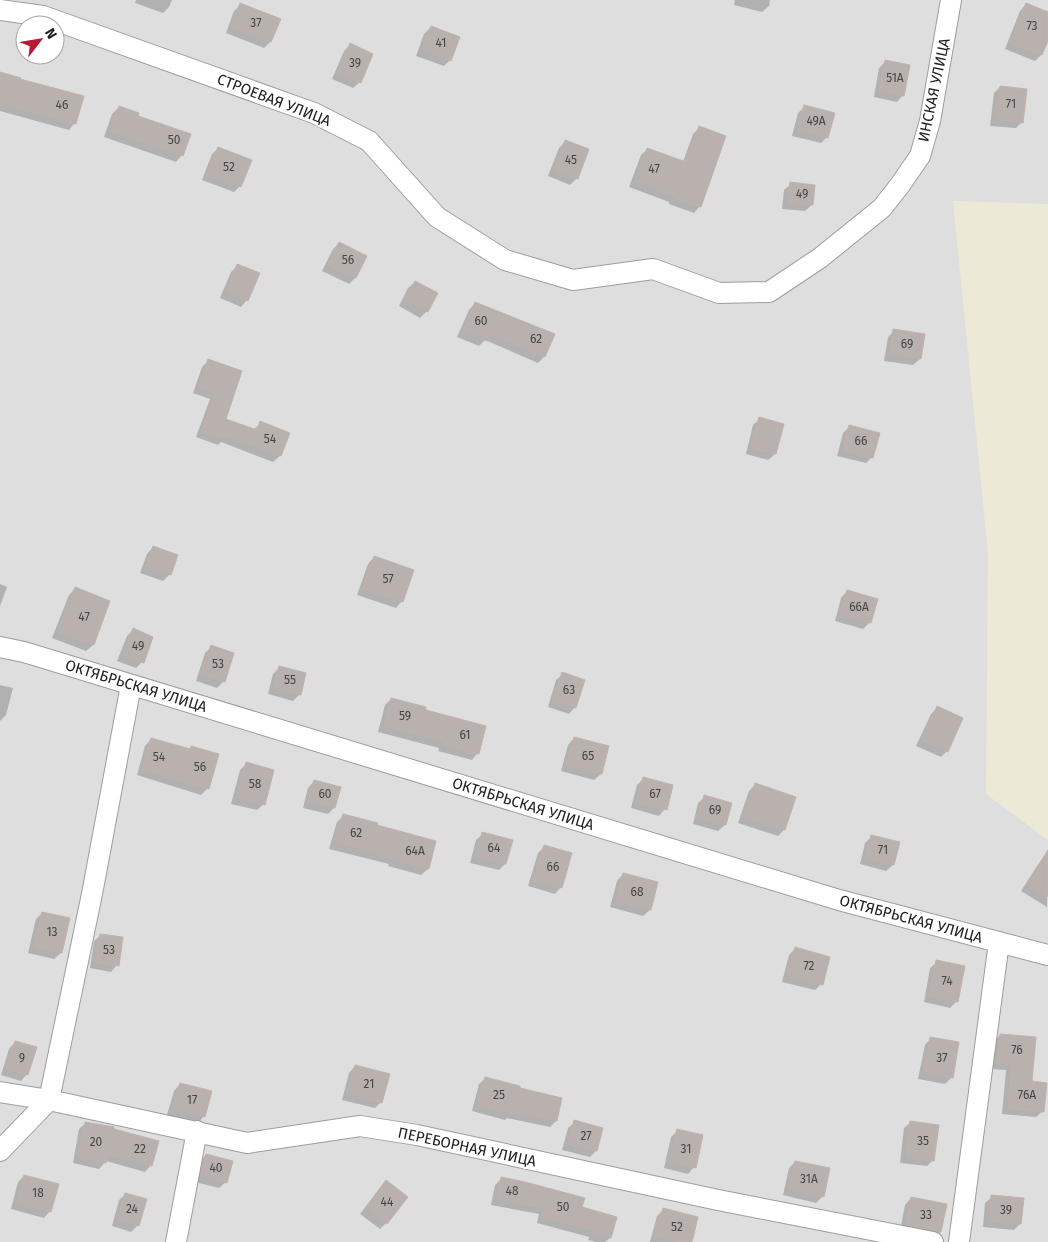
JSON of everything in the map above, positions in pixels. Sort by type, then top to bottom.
[{"type":"street","name":"ИНСКАЯ УЛИЦА","points":[[820,258],[882,208],[920,156],[930,121],[951,0]]},
{"type":"street","name":"СТРОЕВАЯ УЛИЦА","points":[[0,10],[43,16],[314,113],[369,141],[437,217],[505,260],[573,280],[653,269],[718,293],[769,292],[820,258]]},
{"type":"street","name":"ОКТЯБРЬСКАЯ УЛИЦА","points":[[0,647],[24,652],[839,900],[1048,955]]},
{"type":"street","points":[[0,1150],[49,1100],[92,894],[130,685]]},
{"type":"street","points":[[959,1242],[999,942]]},
{"type":"street","name":"ПЕРЕБОРНАЯ УЛИЦА","points":[[0,1092],[49,1100],[247,1143],[360,1126],[417,1135],[718,1200],[933,1242]]},
{"type":"street","points":[[176,1242],[197,1132]]},
{"type":"shaded area","points":[[0,0],[1048,0],[1048,1242],[0,1242]]},
{"type":"shaded area","points":[[953,201],[1048,204],[1048,840],[986,794],[988,553]]},
{"type":"building","points":[[240,3],[281,19],[271,42],[231,27]]},
{"type":"building","points":[[1026,3],[1048,12],[1048,41],[1042,55],[1010,43]]},
{"type":"building","points":[[431,26],[460,37],[451,61],[422,49]]},
{"type":"building","points":[[350,43],[373,54],[361,83],[337,73]]},
{"type":"building","points":[[885,60],[910,65],[904,96],[879,91]]},
{"type":"building","points":[[0,72],[84,96],[76,124],[0,103]]},
{"type":"building","points":[[1000,86],[1027,89],[1023,123],[996,119]]},
{"type":"building","points":[[804,105],[835,113],[828,138],[798,130]]},
{"type":"building","points":[[119,106],[139,113],[138,116],[191,134],[183,156],[110,131]]},
{"type":"building","points":[[699,126],[726,136],[701,207],[674,198],[675,196],[635,181],[647,148],[686,162]]},
{"type":"building","points":[[565,140],[589,149],[578,179],[554,170]]},
{"type":"building","points":[[218,147],[252,160],[241,187],[207,174]]},
{"type":"building","points":[[790,182],[815,185],[813,205],[788,203]]},
{"type":"building","points":[[339,242],[367,256],[356,278],[328,265]]},
{"type":"building","points":[[237,264],[260,273],[248,301],[226,292]]},
{"type":"building","points":[[415,281],[438,293],[428,312],[404,299]]},
{"type":"building","points":[[475,302],[555,334],[545,357],[489,333],[487,341],[463,331]]},
{"type":"building","points":[[893,329],[925,334],[921,359],[890,354]]},
{"type":"building","points":[[208,359],[242,371],[226,419],[257,430],[260,421],[290,433],[281,456],[227,436],[225,439],[202,431],[216,393],[198,387]]},
{"type":"building","points":[[759,417],[784,424],[776,454],[751,448]]},
{"type":"building","points":[[849,425],[880,433],[873,458],[843,450]]},
{"type":"building","points":[[153,546],[178,555],[171,575],[146,566]]},
{"type":"building","points":[[374,556],[414,570],[403,602],[363,588]]},
{"type":"building","points":[[75,587],[110,601],[94,645],[58,632]]},
{"type":"building","points":[[847,590],[878,599],[871,623],[840,614]]},
{"type":"building","points":[[133,628],[153,637],[144,663],[123,655]]},
{"type":"building","points":[[211,645],[234,653],[225,682],[201,674]]},
{"type":"building","points":[[279,666],[306,673],[301,695],[274,688]]},
{"type":"building","points":[[562,672],[585,680],[576,708],[553,701]]},
{"type":"building","points":[[391,698],[426,707],[426,710],[486,726],[479,754],[444,745],[445,741],[384,726]]},
{"type":"building","points":[[937,706],[963,718],[948,752],[922,740]]},
{"type":"building","points":[[574,737],[609,746],[602,774],[567,765]]},
{"type":"building","points":[[151,738],[190,749],[191,746],[219,754],[209,789],[142,769]]},
{"type":"building","points":[[246,762],[274,770],[265,805],[237,797]]},
{"type":"building","points":[[643,777],[673,785],[667,810],[636,802]]},
{"type":"building","points":[[314,780],[341,787],[335,808],[308,801]]},
{"type":"building","points":[[755,783],[796,797],[785,830],[744,817]]},
{"type":"building","points":[[704,795],[732,803],[726,825],[698,818]]},
{"type":"building","points":[[343,814],[436,841],[429,869],[335,842]]},
{"type":"building","points":[[482,832],[513,840],[506,864],[476,856]]},
{"type":"building","points":[[871,835],[900,842],[894,865],[866,858]]},
{"type":"building","points":[[544,845],[572,853],[562,888],[534,880]]},
{"type":"building","points":[[1048,850],[1048,897],[1027,884]]},
{"type":"building","points":[[623,873],[658,882],[651,910],[616,901]]},
{"type":"building","points":[[42,912],[70,918],[62,953],[34,947]]},
{"type":"building","points":[[100,934],[123,937],[119,966],[95,962]]},
{"type":"building","points":[[795,947],[830,957],[823,985],[787,976]]},
{"type":"building","points":[[936,960],[965,966],[958,1002],[929,996]]},
{"type":"building","points":[[1000,1034],[1036,1037],[1032,1081],[1047,1083],[1044,1112],[1008,1108],[1012,1064],[997,1063]]},
{"type":"building","points":[[930,1037],[959,1042],[953,1078],[924,1073]]},
{"type":"building","points":[[15,1041],[37,1047],[28,1075],[6,1068]]},
{"type":"building","points":[[355,1065],[390,1074],[382,1103],[347,1093]]},
{"type":"building","points":[[485,1077],[562,1098],[557,1121],[514,1112],[513,1114],[478,1105]]},
{"type":"building","points":[[180,1083],[212,1091],[205,1117],[173,1108]]},
{"type":"building","points":[[574,1120],[603,1128],[597,1151],[568,1144]]},
{"type":"building","points":[[910,1121],[939,1125],[934,1161],[906,1157]]},
{"type":"building","points":[[85,1122],[114,1127],[114,1129],[159,1141],[152,1166],[108,1154],[106,1163],[78,1157]]},
{"type":"building","points":[[677,1129],[703,1135],[696,1168],[669,1162]]},
{"type":"building","points":[[206,1154],[233,1161],[227,1183],[201,1176]]},
{"type":"building","points":[[795,1161],[830,1168],[824,1197],[789,1189]]},
{"type":"building","points":[[24,1175],[59,1184],[51,1212],[17,1203]]},
{"type":"building","points":[[501,1177],[585,1198],[582,1207],[617,1217],[611,1238],[593,1233],[594,1230],[542,1217],[545,1208],[497,1199]]},
{"type":"building","points":[[386,1180],[408,1197],[387,1224],[366,1207]]},
{"type":"building","points":[[125,1193],[147,1199],[139,1226],[118,1219]]},
{"type":"building","points":[[991,1195],[1024,1198],[1021,1224],[989,1221]]},
{"type":"building","points":[[911,1197],[947,1204],[941,1232],[906,1225]]},
{"type":"building","points":[[663,1208],[698,1217],[692,1242],[677,1242],[655,1236]]}]
